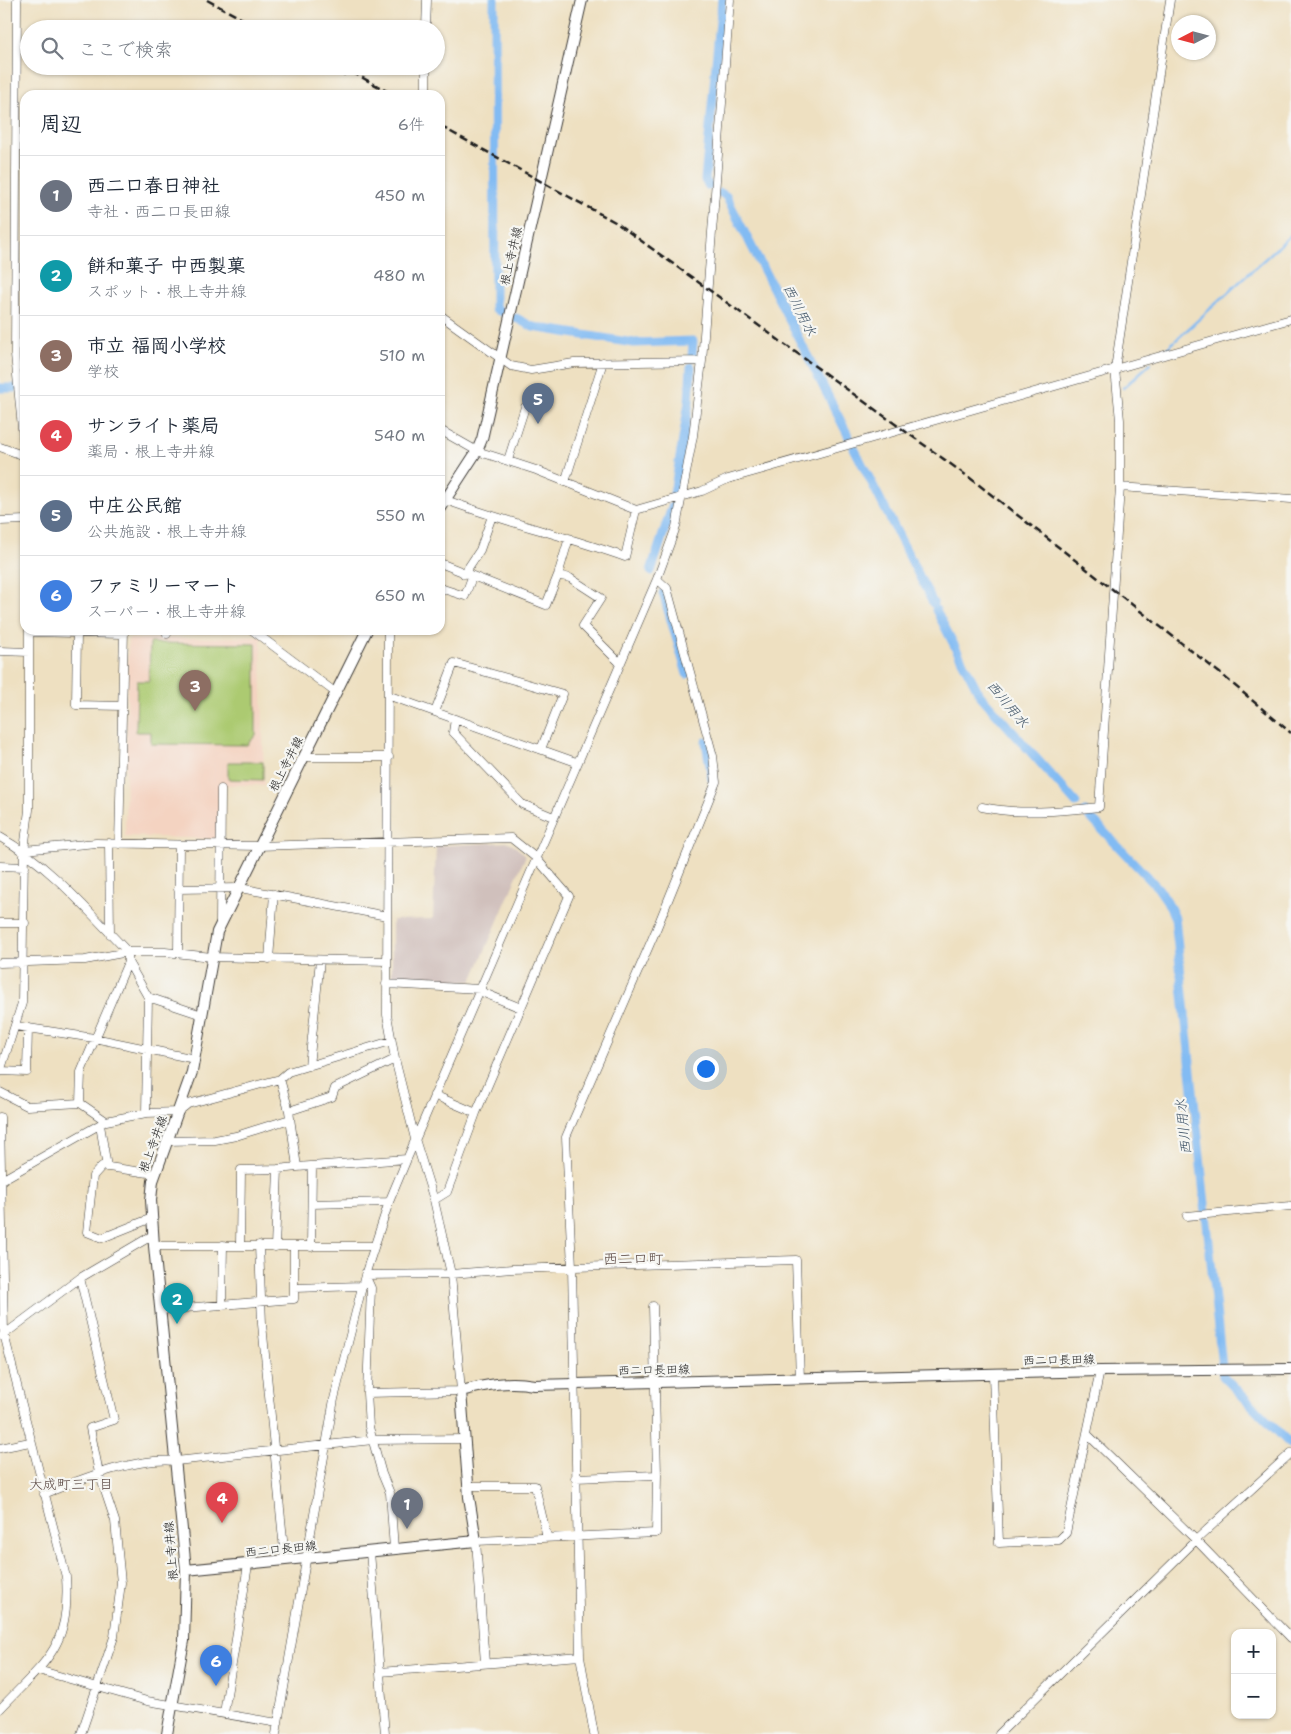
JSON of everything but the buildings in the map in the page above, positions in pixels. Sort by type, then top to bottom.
[{"type":"main road","name":"根上寺井線","points":[[445,501],[477,450],[500,361],[582,0]]},
{"type":"main road","name":"根上寺井線","points":[[167,1734],[184,1641],[186,1570],[154,1246],[151,1190],[194,1059],[212,957],[220,927],[240,888],[258,846],[365,635]]},
{"type":"main road","name":"西二口長田線","points":[[461,1391],[515,1381],[534,1385],[1100,1371],[1291,1369]]},
{"type":"main road","points":[[461,1391],[468,1486],[476,1541]]},
{"type":"main road","name":"西二口長田線","points":[[186,1570],[476,1541]]},
{"type":"street","points":[[17,0],[15,354],[20,406]]},
{"type":"street","points":[[426,20],[427,0]]},
{"type":"street","points":[[276,1734],[334,1399],[374,1246],[389,1202],[415,1139],[619,662],[657,578],[676,527],[693,436],[702,361],[730,0]]},
{"type":"street","points":[[982,807],[996,811],[1099,808],[1120,487],[1120,420],[1115,369],[1170,0]]},
{"type":"street","points":[[426,75],[426,90]]},
{"type":"street","points":[[445,319],[500,361],[510,366],[531,370],[574,363],[702,361]]},
{"type":"street","points":[[445,433],[477,450],[508,460],[636,510],[683,497],[728,479],[1291,319]]},
{"type":"street","points":[[565,482],[603,362]]},
{"type":"street","points":[[508,460],[525,407]]},
{"type":"street","points":[[0,447],[20,456]]},
{"type":"street","points":[[1120,487],[1291,498]]},
{"type":"street","points":[[445,504],[569,538],[625,557],[636,510]]},
{"type":"street","points":[[445,590],[465,596],[468,576],[492,516]]},
{"type":"street","points":[[0,521],[20,520]]},
{"type":"street","points":[[445,565],[468,576],[546,605],[558,575],[569,538]]},
{"type":"street","points":[[558,575],[570,578],[601,598],[583,626],[619,662]]},
{"type":"street","points":[[594,1734],[580,1656],[572,1267],[566,1137],[656,930],[716,782],[713,756],[667,588],[657,578]]},
{"type":"street","points":[[28,1028],[27,1072],[0,1072],[22,1003],[25,923],[24,850],[28,810],[29,635]]},
{"type":"street","points":[[77,635],[76,705],[122,706]]},
{"type":"street","points":[[120,844],[124,635]]},
{"type":"street","points":[[260,635],[336,693]]},
{"type":"street","points":[[368,1393],[461,1391],[451,1274],[434,1200],[415,1139],[395,1059],[387,1015],[386,961],[390,696],[388,635]]},
{"type":"street","points":[[0,651],[29,652]]},
{"type":"street","points":[[435,712],[454,663],[564,694],[541,749]]},
{"type":"street","points":[[390,696],[576,762]]},
{"type":"street","points":[[455,719],[453,732],[522,804],[553,817]]},
{"type":"street","points":[[304,757],[389,757]]},
{"type":"street","points":[[220,927],[219,846],[221,789]]},
{"type":"street","points":[[0,837],[24,850],[69,890],[128,952],[128,962],[81,1072],[80,1103]]},
{"type":"street","points":[[24,850],[109,843],[258,846],[511,838],[536,858],[569,896],[476,1113],[446,1192],[434,1200]]},
{"type":"street","points":[[109,843],[110,934]]},
{"type":"street","points":[[178,953],[179,845]]},
{"type":"street","points":[[0,866],[25,867]]},
{"type":"street","points":[[178,889],[240,888],[388,916]]},
{"type":"street","points":[[269,958],[274,894]]},
{"type":"street","points":[[0,923],[25,923]]},
{"type":"street","points":[[0,963],[85,960],[128,952],[178,953],[212,957],[386,961]]},
{"type":"street","points":[[309,1066],[320,960]]},
{"type":"street","points":[[128,962],[148,997],[146,1114]]},
{"type":"street","points":[[386,984],[480,989],[484,993],[520,1008]]},
{"type":"street","points":[[148,997],[202,1015]]},
{"type":"street","points":[[15,1026],[94,1038],[194,1059]]},
{"type":"street","points":[[1,1181],[103,1123],[146,1114],[178,1112],[188,1104],[280,1079],[288,1072],[391,1041]]},
{"type":"street","points":[[167,1142],[214,1140],[236,1136],[332,1097],[335,1088],[395,1059]]},
{"type":"street","points":[[280,1079],[289,1115],[297,1167]]},
{"type":"street","points":[[0,1092],[27,1106],[80,1103],[103,1123],[107,1167]]},
{"type":"street","points":[[434,1095],[476,1113]]},
{"type":"street","points":[[0,1118],[2,1335],[66,1577],[68,1603],[64,1630],[50,1657],[0,1709]]},
{"type":"street","points":[[240,1245],[241,1170],[278,1170],[407,1159]]},
{"type":"street","points":[[152,1218],[102,1238],[87,1232],[93,1176],[102,1166],[155,1174]]},
{"type":"street","points":[[311,1247],[312,1167]]},
{"type":"street","points":[[275,1247],[278,1170]]},
{"type":"street","points":[[312,1204],[389,1202]]},
{"type":"street","points":[[1187,1216],[1291,1206]]},
{"type":"street","points":[[2,1335],[80,1278],[153,1235]]},
{"type":"street","points":[[222,1305],[223,1245]]},
{"type":"street","points":[[259,1245],[260,1302],[285,1560]]},
{"type":"street","points":[[154,1246],[374,1246]]},
{"type":"street","points":[[160,1310],[294,1299],[294,1246]]},
{"type":"street","points":[[365,1275],[451,1274],[512,1269],[796,1260],[800,1379]]},
{"type":"street","points":[[365,1275],[371,1288],[369,1427],[382,1474],[390,1493],[394,1549]]},
{"type":"street","points":[[80,1278],[114,1420],[90,1428],[99,1473],[115,1521],[121,1583],[114,1637],[81,1734]]},
{"type":"street","points":[[294,1288],[362,1286]]},
{"type":"street","points":[[484,1663],[476,1541],[656,1533],[657,1475],[654,1306]]},
{"type":"street","points":[[993,1374],[999,1543],[1059,1540],[1066,1533],[1100,1371]]},
{"type":"street","points":[[1087,1434],[1196,1540],[1291,1638]]},
{"type":"street","points":[[44,1494],[99,1473],[164,1460],[176,1461],[373,1440],[465,1439]]},
{"type":"street","points":[[0,1448],[30,1442]]},
{"type":"street","points":[[999,1734],[1196,1540],[1291,1453]]},
{"type":"street","points":[[575,1478],[657,1475]]},
{"type":"street","points":[[468,1486],[535,1486],[547,1538]]},
{"type":"street","points":[[370,1552],[385,1734]]},
{"type":"street","points":[[224,1713],[248,1565]]},
{"type":"street","points":[[380,1672],[580,1656]]},
{"type":"street","points":[[38,1670],[96,1688],[148,1701],[278,1723]]},
{"type":"shaded area","points":[[261,637],[264,785],[219,785],[217,839],[125,836],[128,639]]},
{"type":"shaded area","points":[[509,842],[526,855],[472,981],[392,981],[392,920],[433,919],[436,846]]},
{"type":"green space","points":[[150,643],[256,644],[256,735],[247,745],[151,744],[151,732],[136,732],[137,681],[149,681]]},
{"type":"green space","points":[[228,762],[263,762],[263,780],[228,779]]},
{"type":"waterway","points":[[494,0],[495,309],[502,312]]},
{"type":"waterway","name":"西川用水","points":[[709,186],[705,180],[722,0]]},
{"type":"waterway","name":"西川用水","points":[[721,193],[726,196],[852,443]]},
{"type":"waterway","points":[[1163,352],[1291,235]]},
{"type":"waterway","points":[[516,318],[533,327],[634,343],[693,341],[692,357]]},
{"type":"waterway","points":[[1123,388],[1151,363]]},
{"type":"waterway","points":[[674,494],[689,402],[691,367]]},
{"type":"waterway","points":[[0,388],[14,388]]},
{"type":"waterway","name":"西川用水","points":[[854,448],[933,603]]},
{"type":"waterway","points":[[651,571],[672,507]]},
{"type":"waterway","points":[[663,593],[687,674]]},
{"type":"waterway","name":"西川用水","points":[[936,610],[980,695],[1076,803]]},
{"type":"waterway","points":[[706,742],[712,779]]},
{"type":"waterway","name":"西川用水","points":[[1085,812],[1158,888],[1175,918],[1223,1376],[1291,1445]]},
{"type":"railway","points":[[207,0],[244,20]]},
{"type":"railway","points":[[357,75],[385,90]]},
{"type":"railway","points":[[445,129],[615,222],[970,478],[1221,674],[1291,733]]},
{"type":"place","name":"中庄公民館","points":[[538,424]]},
{"type":"place","name":"市立 福岡小学校","points":[[195,711]]},
{"type":"place","name":"餅和菓子 中西製菓","points":[[177,1324]]},
{"type":"place","name":"サンライト薬局","points":[[222,1523]]},
{"type":"place","name":"西二口春日神社","points":[[407,1529]]},
{"type":"place","name":"ファミリーマート","points":[[216,1686]]},
{"type":"district","name":"西二口町","points":[[633,1259]]},
{"type":"district","name":"大成町三丁目","points":[[71,1484]]}]
